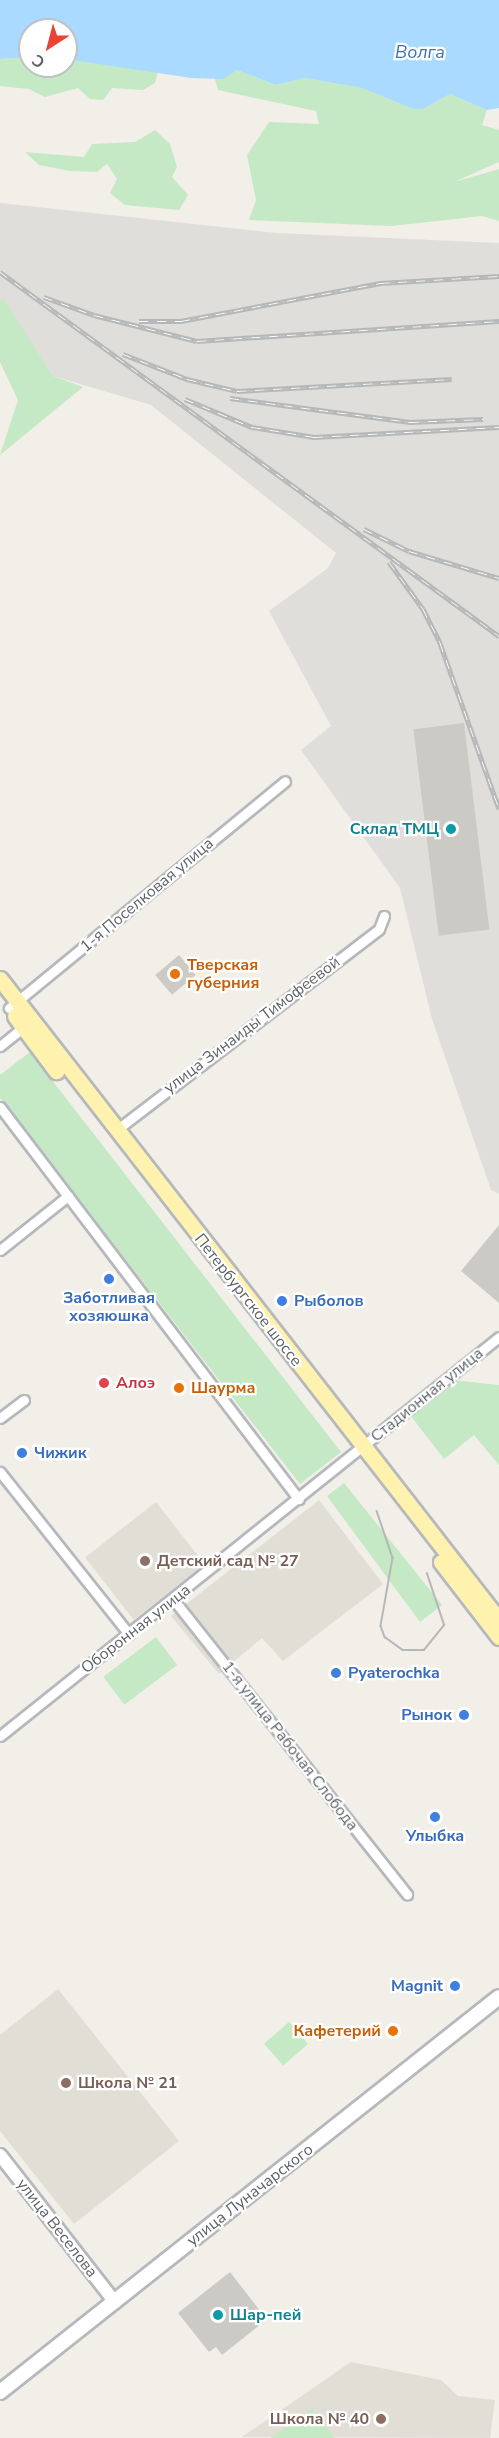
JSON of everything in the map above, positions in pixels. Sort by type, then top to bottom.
[{"type":"main road","name":"Петербургское шоссе","points":[[0,979],[9,1002],[430,1541],[499,1637]]},
{"type":"main road","name":"Петербургское шоссе","points":[[430,1541],[499,1620]]},
{"type":"main road","name":"улица Луначарского","points":[[0,2392],[498,1998]]},
{"type":"street","name":"1-я Поселковая улица","points":[[9,1002],[285,781]]},
{"type":"street","name":"улица Зинаиды Тимофеевой","points":[[111,1134],[379,928],[384,916]]},
{"type":"street","points":[[0,1046],[28,1024]]},
{"type":"street","points":[[0,1107],[299,1499]]},
{"type":"street","points":[[0,1250],[68,1196]]},
{"type":"street","name":"Стадионная улица","points":[[360,1451],[499,1337]]},
{"type":"street","points":[[0,1418],[24,1400]]},
{"type":"street","name":"Оборонная улица","points":[[0,1736],[360,1451]]},
{"type":"street","points":[[0,1472],[129,1634]]},
{"type":"street","name":"1-я улица Рабочая Слобода","points":[[173,1599],[407,1894]]},
{"type":"street","name":"улица Веселова","points":[[0,2155],[115,2302]]},
{"type":"shaded area","points":[[0,203],[276,233],[499,243],[499,1194],[491,1190],[432,1019],[400,888],[301,750],[331,726],[269,611],[328,568],[336,553],[151,405],[53,376],[4,300],[0,301]]},
{"type":"shaded area","points":[[319,1500],[383,1584],[283,1661],[262,1638],[219,1674],[171,1616]]},
{"type":"shaded area","name":"Детский сад № 27","points":[[156,1502],[205,1564],[134,1620],[85,1557]]},
{"type":"shaded area","name":"Школа № 21","points":[[58,1989],[179,2141],[74,2224],[0,2131],[0,2035]]},
{"type":"shaded area","name":"Школа № 40","points":[[351,2362],[441,2380],[458,2396],[495,2400],[490,2438],[242,2437]]},
{"type":"green space","points":[[18,58],[18,78],[78,78],[78,61],[158,71],[155,83],[143,90],[112,88],[103,100],[90,99],[78,88],[45,97],[29,89],[0,86],[0,59]]},
{"type":"green space","points":[[237,70],[276,85],[305,78],[362,88],[413,109],[423,109],[450,94],[487,110],[482,125],[499,130],[499,162],[454,182],[499,169],[499,221],[482,216],[392,226],[249,220],[256,200],[247,155],[269,122],[319,124],[316,111],[218,90],[215,79]]},
{"type":"green space","points":[[155,130],[170,144],[177,167],[172,177],[188,195],[179,210],[125,205],[110,193],[117,179],[107,164],[97,172],[70,171],[39,165],[25,152],[84,157],[92,144],[135,142]]},
{"type":"green space","points":[[4,299],[53,376],[83,387],[0,455],[18,400],[0,362],[0,301]]},
{"type":"green space","points":[[30,1052],[341,1452],[300,1484],[0,1098],[0,1075]]},
{"type":"green space","points":[[451,1380],[499,1385],[499,1465],[474,1435],[444,1459],[410,1415]]},
{"type":"green space","points":[[344,1483],[442,1605],[420,1622],[327,1496]]},
{"type":"green space","points":[[156,1637],[177,1665],[124,1705],[103,1677]]},
{"type":"green space","points":[[289,2022],[308,2044],[283,2066],[264,2044]]},
{"type":"green space","points":[[312,2408],[334,2438],[271,2438]]},
{"type":"water","name":"Волга","points":[[0,0],[499,0],[499,108],[487,110],[450,94],[423,109],[413,109],[362,88],[305,78],[276,85],[237,70],[223,79],[191,78],[78,61],[78,18],[18,18],[18,58],[0,59]]},
{"type":"building","name":"Склад ТМЦ","points":[[464,723],[489,929],[439,936],[413,729]]},
{"type":"building","name":"Тверская губерния","points":[[179,955],[196,975],[172,995],[155,975]]},
{"type":"building","points":[[499,1225],[499,1303],[461,1271]]},
{"type":"building","name":"Шар-пей","points":[[230,2272],[261,2312],[255,2316],[261,2324],[222,2355],[216,2347],[209,2352],[178,2313]]},
{"type":"tram line","points":[[377,1511],[393,1558],[381,1626],[385,1637],[403,1650],[424,1650],[444,1625],[427,1574]]},
{"type":"railway","points":[[0,272],[499,636]]},
{"type":"railway","points":[[139,321],[181,321],[380,283],[499,276]]},
{"type":"railway","points":[[44,297],[94,315],[197,341],[499,321]]},
{"type":"railway","points":[[123,354],[187,379],[237,391],[452,379]]},
{"type":"railway","points":[[230,398],[410,422],[483,419]]},
{"type":"railway","points":[[185,399],[252,427],[314,437],[499,427]]},
{"type":"railway","points":[[364,529],[409,551],[499,578]]},
{"type":"railway","points":[[389,562],[423,609],[440,643],[499,809]]},
{"type":"place","name":"Склад ТМЦ","points":[[451,829]]},
{"type":"place","name":"Тверская губерния","points":[[175,974]]},
{"type":"place","name":"Заботливая хозяюшка","points":[[109,1279]]},
{"type":"place","name":"Рыболов","points":[[282,1301]]},
{"type":"place","name":"Алоэ","points":[[104,1383]]},
{"type":"place","name":"Шаурма","points":[[179,1388]]},
{"type":"place","name":"Чижик","points":[[22,1453]]},
{"type":"place","name":"Детский сад № 27","points":[[145,1561]]},
{"type":"place","name":"Pyaterochka","points":[[336,1673]]},
{"type":"place","name":"Рынок","points":[[464,1715]]},
{"type":"place","name":"Улыбка","points":[[435,1817]]},
{"type":"place","name":"Magnit","points":[[455,1986]]},
{"type":"place","name":"Кафетерий","points":[[393,2031]]},
{"type":"place","name":"Школа № 21","points":[[66,2083]]},
{"type":"place","name":"Шар-пей","points":[[218,2315]]},
{"type":"place","name":"Школа № 40","points":[[381,2419]]}]
